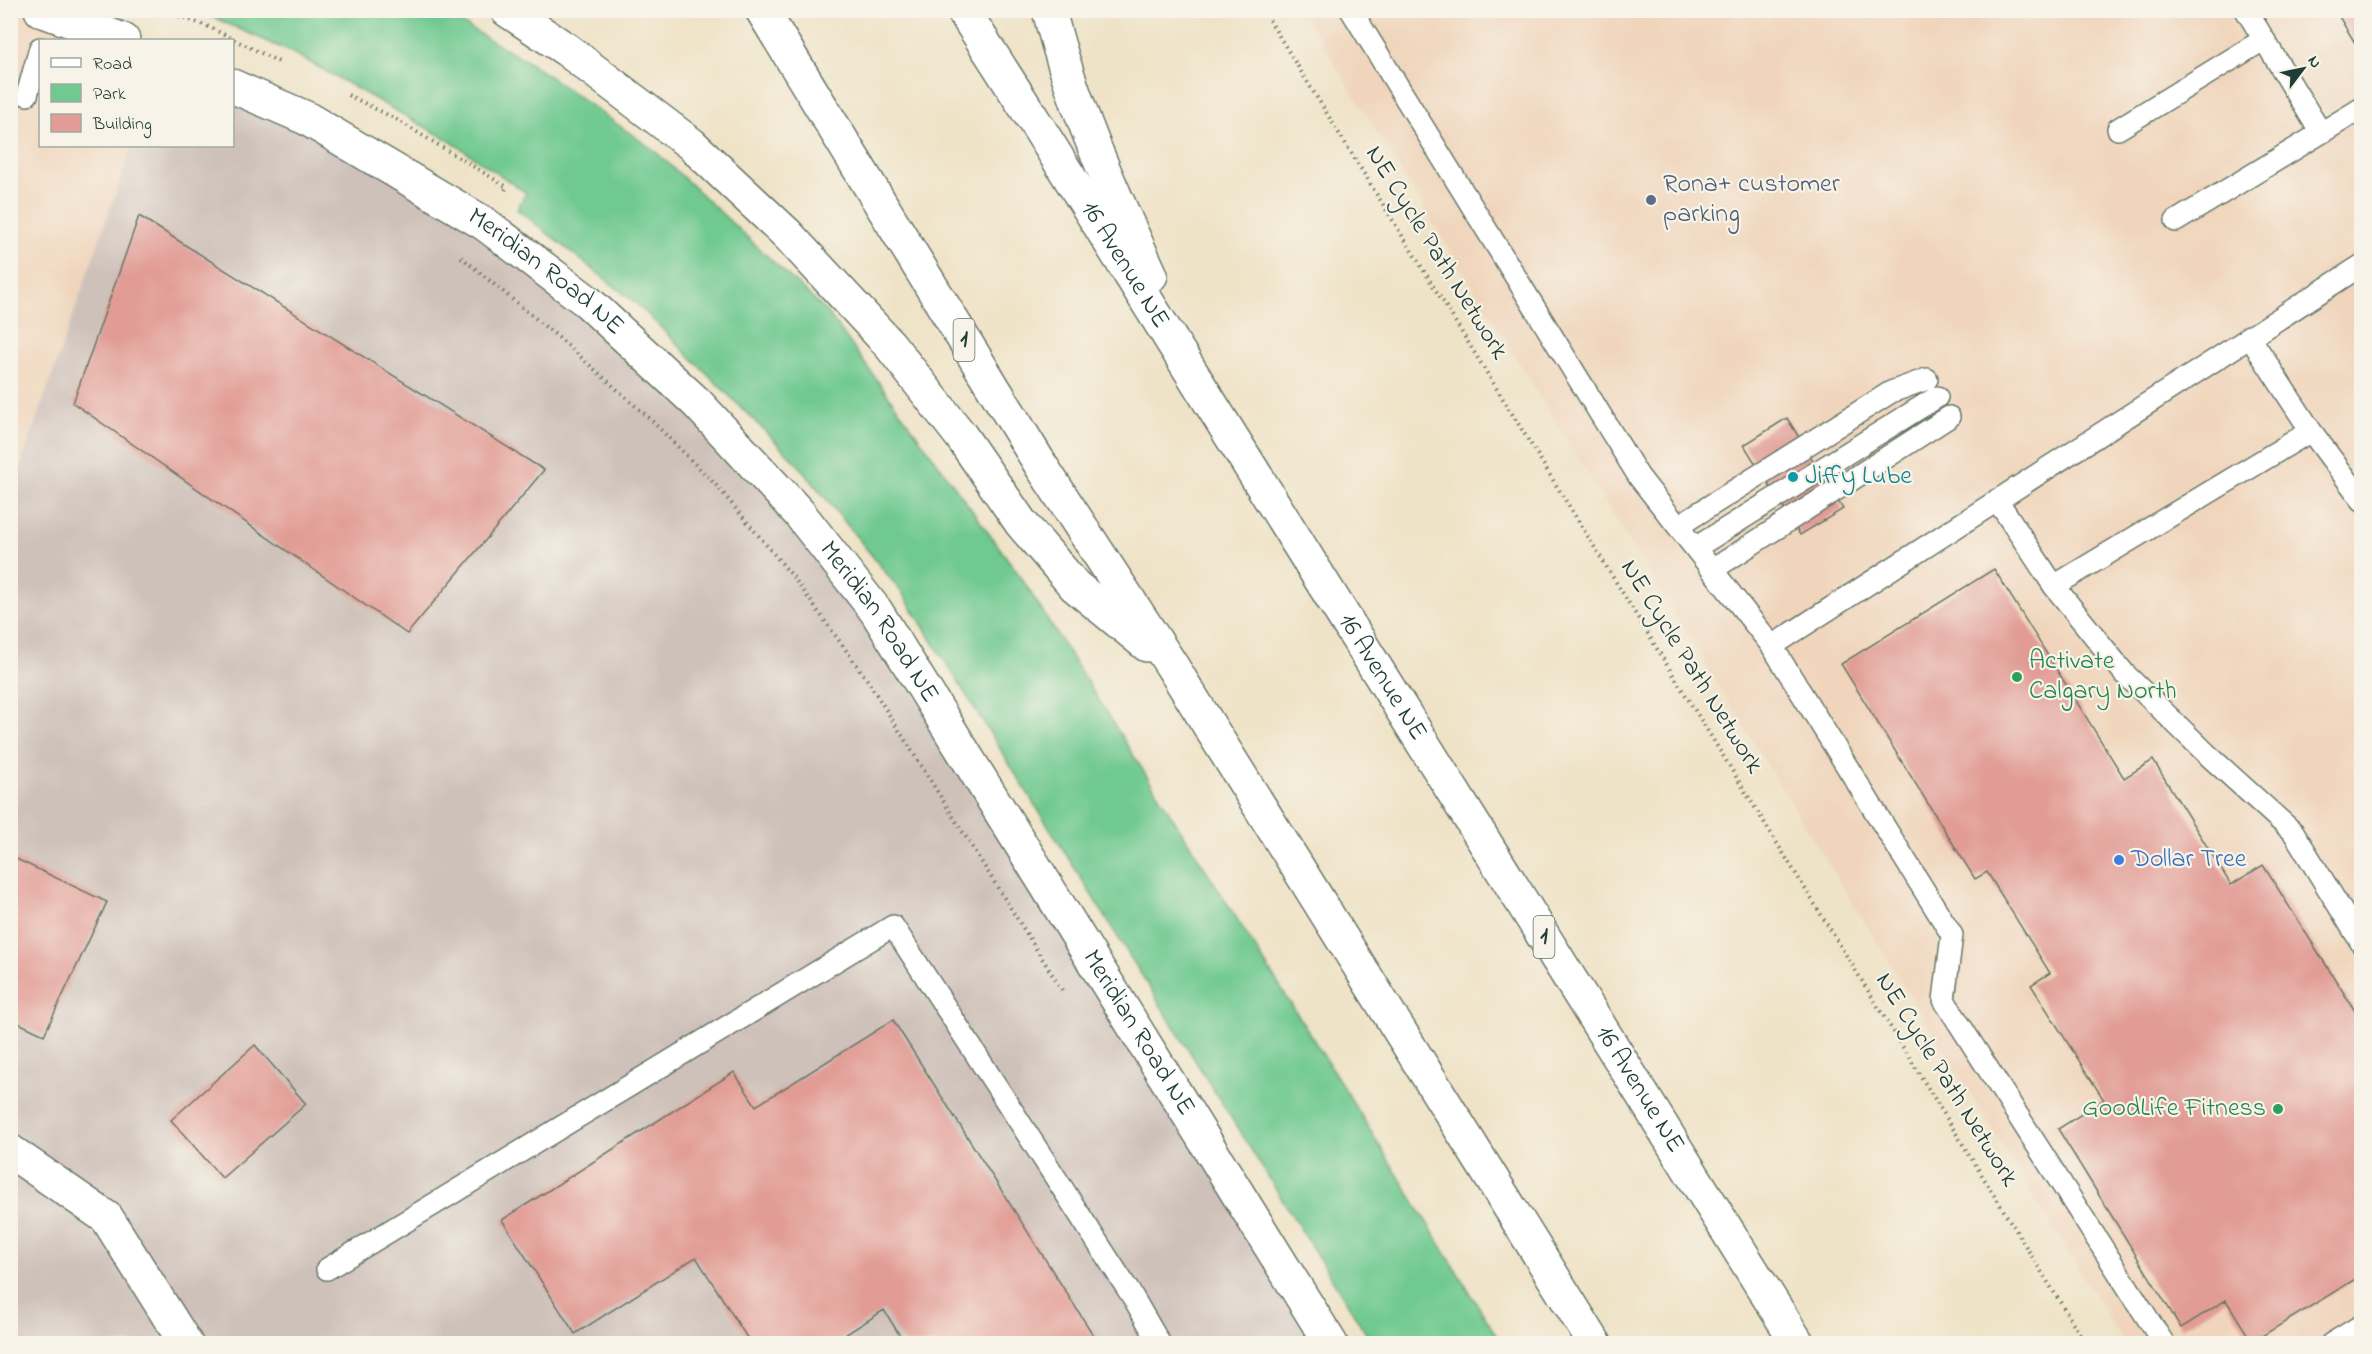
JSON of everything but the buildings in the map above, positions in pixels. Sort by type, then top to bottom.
[{"type":"main road","points":[[507,10],[567,50],[691,144],[788,234],[890,345],[961,436],[1021,523],[1076,586],[1172,666]]},
{"type":"main road","name":"1","points":[[762,10],[1035,457],[1172,666],[1595,1344]]},
{"type":"main road","name":"16 Avenue NE","points":[[963,10],[1798,1344]]},
{"type":"main road","points":[[1049,10],[1072,90],[1105,174],[1133,235],[1157,286],[1289,530]]},
{"type":"main road","points":[[45,21],[119,39]]},
{"type":"main road","name":"Meridian Road NE","points":[[234,87],[306,118],[485,224],[588,302],[697,403],[799,513],[876,611],[1331,1344]]},
{"type":"main road","points":[[10,1151],[107,1218],[186,1344]]},
{"type":"lane","points":[[1351,10],[1639,477],[1772,646],[1952,935],[1944,1000],[2164,1344]]},
{"type":"lane","points":[[2246,10],[2321,133]]},
{"type":"lane","points":[[2118,129],[2263,40]]},
{"type":"lane","points":[[27,95],[39,52]]},
{"type":"lane","points":[[2176,221],[2361,108]]},
{"type":"lane","points":[[1772,646],[2361,265]]},
{"type":"lane","points":[[2249,336],[2311,430],[2361,500]]},
{"type":"lane","points":[[1678,526],[1891,392],[1932,388],[1695,548]]},
{"type":"lane","points":[[1712,570],[1949,417]]},
{"type":"lane","points":[[2054,586],[2311,430]]},
{"type":"lane","points":[[1997,500],[2054,586],[2124,673],[2294,833],[2361,944]]},
{"type":"lane","points":[[327,1269],[893,926],[1134,1299],[1160,1344]]},
{"type":"lane","points":[[2331,1344],[2361,1325]]},
{"type":"path","points":[[162,10],[207,26],[233,39]]},
{"type":"path","name":"NE Cycle Path Network","points":[[1263,10],[2086,1344]]},
{"type":"path","points":[[234,39],[280,62]]},
{"type":"path","points":[[342,92],[394,118],[507,187],[461,258],[564,342],[650,419],[717,486],[794,578],[866,678],[1064,992]]},
{"type":"shaded area","points":[[11,11],[41,11],[120,39],[39,39],[39,147],[132,147],[11,493]]},
{"type":"shaded area","points":[[1302,11],[2361,11],[2361,1343],[2124,1343]]},
{"type":"shaded area","points":[[234,87],[485,224],[799,513],[1331,1344],[11,1344],[11,493],[132,147],[234,147]]},
{"type":"green space","points":[[199,11],[441,11],[530,63],[654,150],[828,313],[1020,576],[1349,1096],[1501,1343],[1372,1343],[903,594],[796,462],[638,305],[517,209],[526,193],[450,141],[295,54]]},
{"type":"place","name":"Rona+ customer parking","points":[[1651,200]]},
{"type":"place","name":"Jiffy Lube","points":[[1793,477]]},
{"type":"place","name":"Activate Calgary North","points":[[2017,677]]},
{"type":"place","name":"Dollar Tree","points":[[2119,860]]},
{"type":"place","name":"GoodLife Fitness","points":[[2278,1109]]}]
